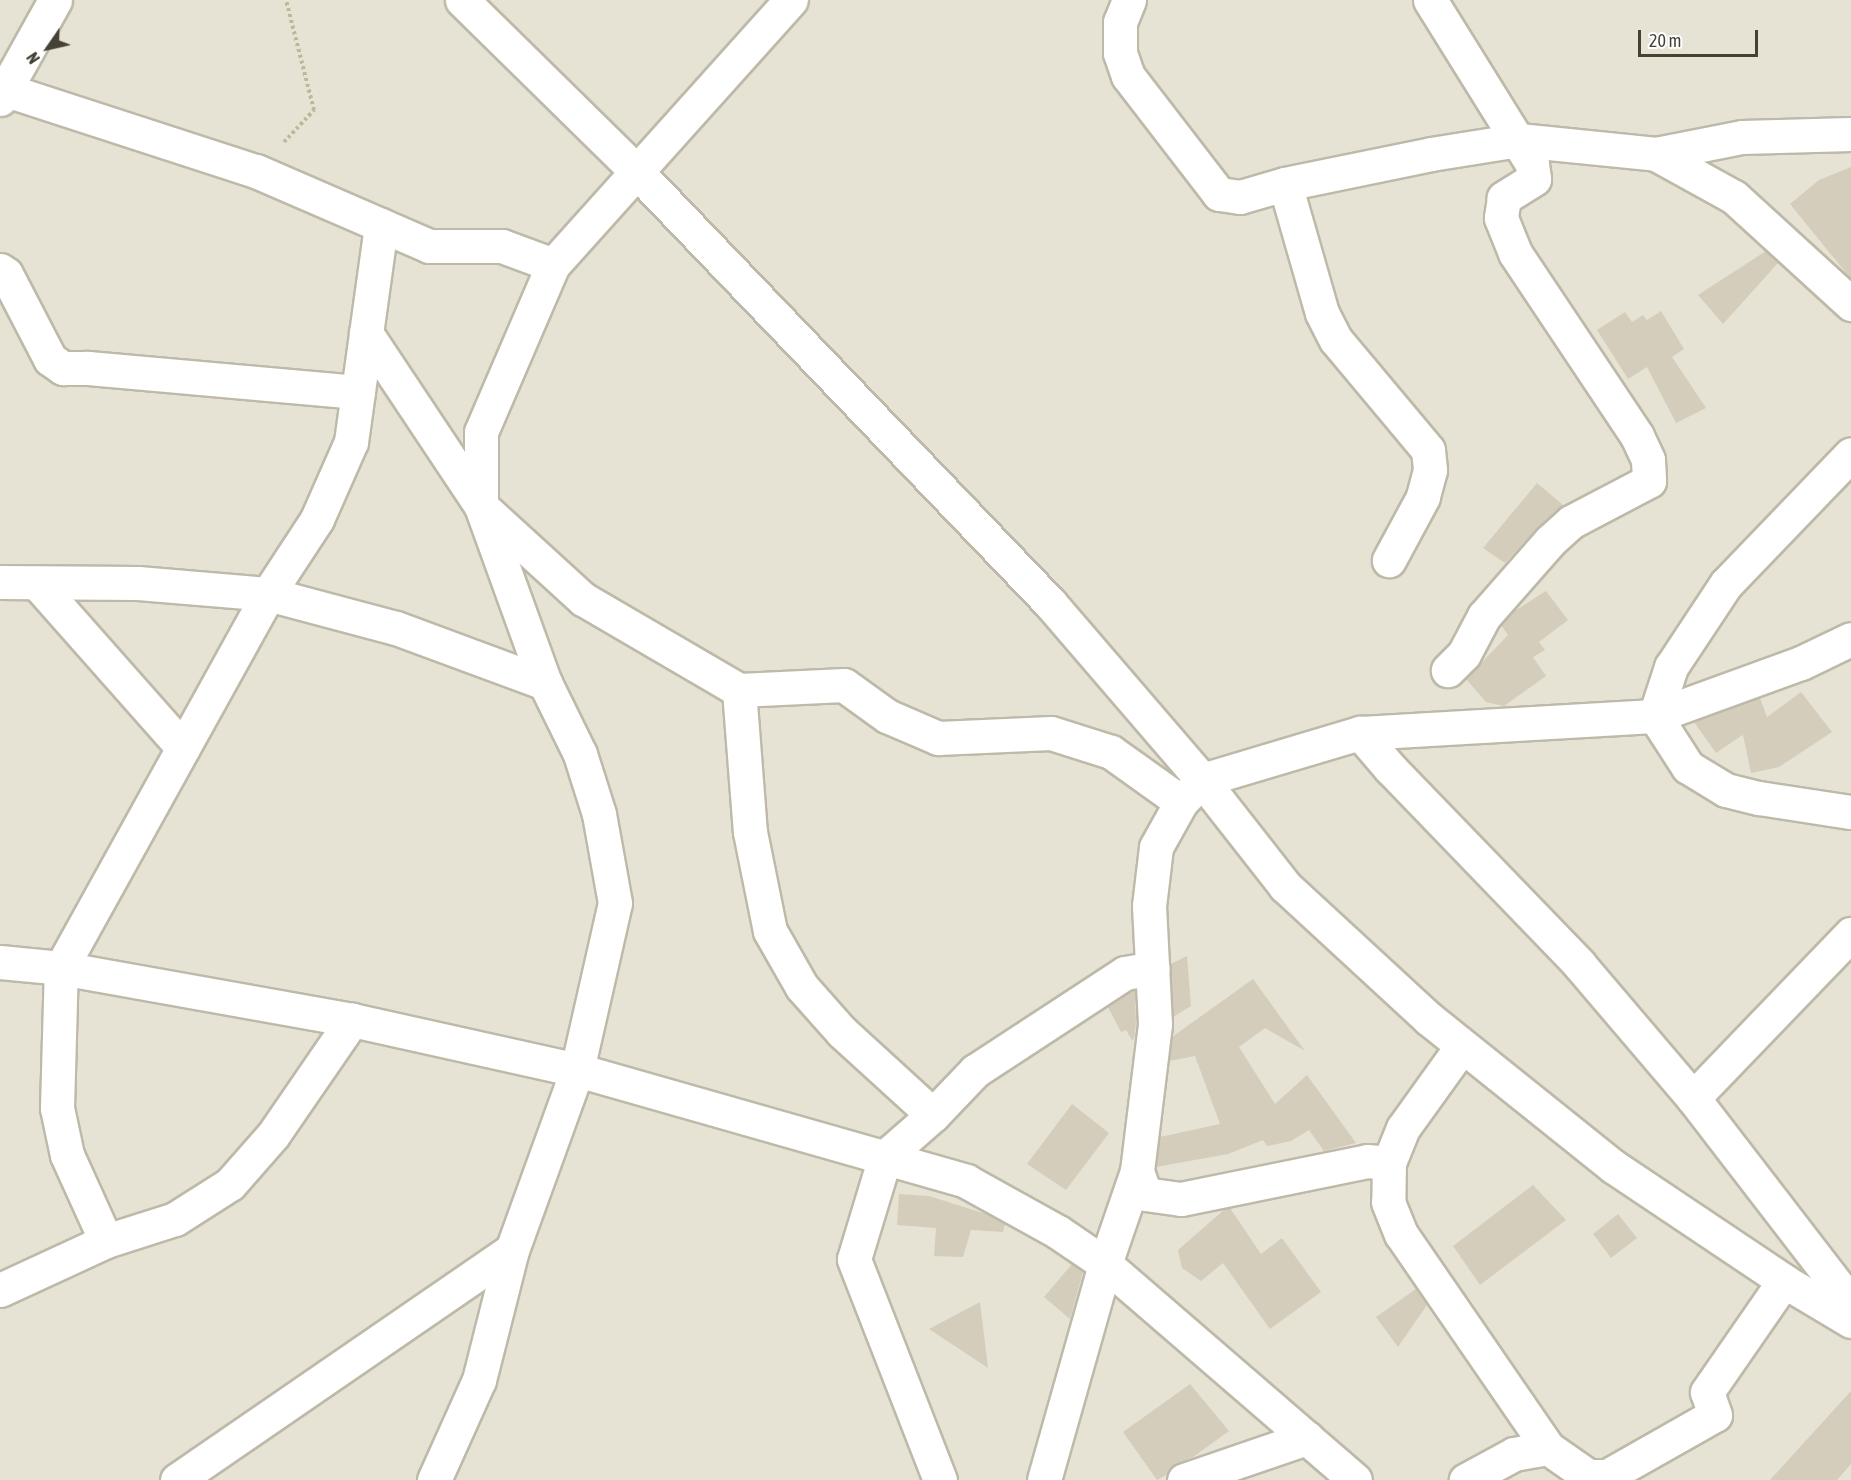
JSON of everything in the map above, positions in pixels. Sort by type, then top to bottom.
[{"type":"street","points":[[55,0],[3,94],[256,171],[429,246],[502,246],[554,265]]},
{"type":"street","points":[[462,0],[637,172],[1050,603],[1191,791],[1285,886],[1428,1018],[1614,1167],[1784,1281],[1851,1321]]},
{"type":"street","points":[[791,0],[554,265],[481,432],[481,506],[583,598],[739,690],[844,686],[887,716],[938,738],[1051,733],[1111,752],[1191,791]]},
{"type":"street","points":[[1129,0],[1120,22],[1120,53],[1128,76],[1219,194],[1240,197],[1285,184],[1431,154],[1519,140],[1656,154],[1742,137],[1851,134]]},
{"type":"street","points":[[1430,0],[1532,164],[1534,179],[1504,198],[1501,218],[1515,253],[1637,436],[1648,460],[1649,481],[1571,522],[1550,541],[1484,616],[1464,654],[1448,670]]},
{"type":"street","points":[[1656,154],[1734,197],[1851,304]]},
{"type":"street","points":[[1285,184],[1322,313],[1331,331],[1428,450],[1430,470],[1423,497],[1389,560]]},
{"type":"street","points":[[106,1241],[67,1155],[57,1108],[61,968],[268,594],[317,519],[351,442],[381,225]]},
{"type":"street","points":[[0,270],[6,274],[50,359],[63,368],[88,368],[358,392]]},
{"type":"street","points":[[366,333],[481,506],[545,683],[580,754],[599,814],[615,903],[577,1070],[512,1250],[479,1380],[434,1480]]},
{"type":"street","points":[[1655,716],[1671,667],[1726,584],[1851,454]]},
{"type":"street","points":[[0,582],[138,583],[268,594],[396,628],[545,683]]},
{"type":"street","points":[[37,583],[183,748]]},
{"type":"street","points":[[1044,1480],[1105,1264],[1137,1171],[1155,1024],[1149,906],[1156,847],[1191,791],[1360,733],[1655,716],[1801,663],[1851,639]]},
{"type":"street","points":[[739,690],[750,832],[770,931],[808,995],[842,1032],[933,1115]]},
{"type":"street","points":[[1655,716],[1688,767],[1726,790],[1759,798],[1851,812]]},
{"type":"street","points":[[1360,733],[1390,768],[1579,964],[1693,1098],[1851,1304]]},
{"type":"street","points":[[1693,1098],[1851,934]]},
{"type":"street","points":[[0,962],[61,968],[352,1020],[577,1070],[885,1156],[966,1181],[1058,1232],[1105,1264],[1356,1480]]},
{"type":"street","points":[[940,1480],[854,1259],[885,1156],[933,1115],[975,1071],[1125,973],[1153,968]]},
{"type":"street","points":[[0,1290],[106,1241],[175,1219],[230,1184],[273,1135],[352,1020]]},
{"type":"street","points":[[1462,1046],[1403,1128],[1389,1163],[1388,1202],[1401,1234],[1548,1448],[1588,1476],[1611,1478],[1715,1415],[1707,1392],[1784,1281]]},
{"type":"street","points":[[1137,1171],[1145,1194],[1180,1199],[1367,1161],[1389,1163]]},
{"type":"street","points":[[178,1480],[512,1250]]},
{"type":"street","points":[[1185,1480],[1307,1438]]},
{"type":"street","points":[[1466,1480],[1514,1454],[1548,1448]]},
{"type":"path","points":[[256,171],[314,110],[286,0]]},
{"type":"shaded area","points":[[0,0],[1851,0],[1851,1480],[0,1480]]},
{"type":"building","points":[[1851,167],[1851,279],[1790,204],[1819,180]]},
{"type":"building","points":[[1766,251],[1778,263],[1723,324],[1698,295]]},
{"type":"building","points":[[1661,311],[1684,349],[1672,357],[1706,408],[1676,423],[1647,367],[1628,379],[1597,330],[1625,312],[1632,322],[1643,315],[1647,320]]},
{"type":"building","points":[[1537,483],[1563,505],[1536,529],[1505,563],[1483,548]]},
{"type":"building","points":[[1546,591],[1568,620],[1539,642],[1545,650],[1533,657],[1546,676],[1504,706],[1486,702],[1466,679],[1508,635],[1501,625],[1510,614]]},
{"type":"building","points":[[1801,692],[1832,732],[1779,767],[1751,773],[1743,735],[1747,732],[1716,753],[1694,722],[1760,698],[1767,717]]},
{"type":"building","points":[[1187,956],[1191,1006],[1173,1017],[1171,964]]},
{"type":"building","points":[[1253,979],[1305,1051],[1265,1028],[1239,1047],[1275,1104],[1307,1075],[1356,1143],[1324,1151],[1309,1130],[1291,1141],[1267,1146],[1263,1140],[1228,1154],[1156,1167],[1160,1137],[1220,1124],[1195,1056],[1169,1061],[1172,1037]]},
{"type":"building","points":[[1135,990],[1136,1023],[1132,1040],[1126,1030],[1121,1032],[1108,1007]]},
{"type":"building","points":[[1072,1104],[1109,1133],[1066,1190],[1027,1164]]},
{"type":"building","points":[[1533,1185],[1566,1220],[1480,1285],[1453,1246]]},
{"type":"building","points":[[899,1194],[929,1196],[986,1214],[1005,1224],[1003,1232],[971,1230],[963,1257],[934,1256],[936,1228],[897,1225]]},
{"type":"building","points":[[1230,1208],[1261,1254],[1282,1238],[1321,1292],[1270,1329],[1223,1263],[1201,1281],[1182,1268],[1178,1250],[1225,1209]]},
{"type":"building","points":[[1618,1214],[1637,1238],[1611,1258],[1593,1234]]},
{"type":"building","points":[[1072,1264],[1083,1272],[1070,1319],[1044,1297]]},
{"type":"building","points":[[1416,1289],[1427,1305],[1398,1347],[1376,1317]]},
{"type":"building","points":[[980,1302],[988,1368],[929,1329]]},
{"type":"building","points":[[1190,1384],[1229,1431],[1193,1457],[1170,1467],[1166,1475],[1157,1480],[1123,1432]]},
{"type":"building","points":[[1851,1391],[1851,1464],[1837,1480],[1770,1480]]}]
